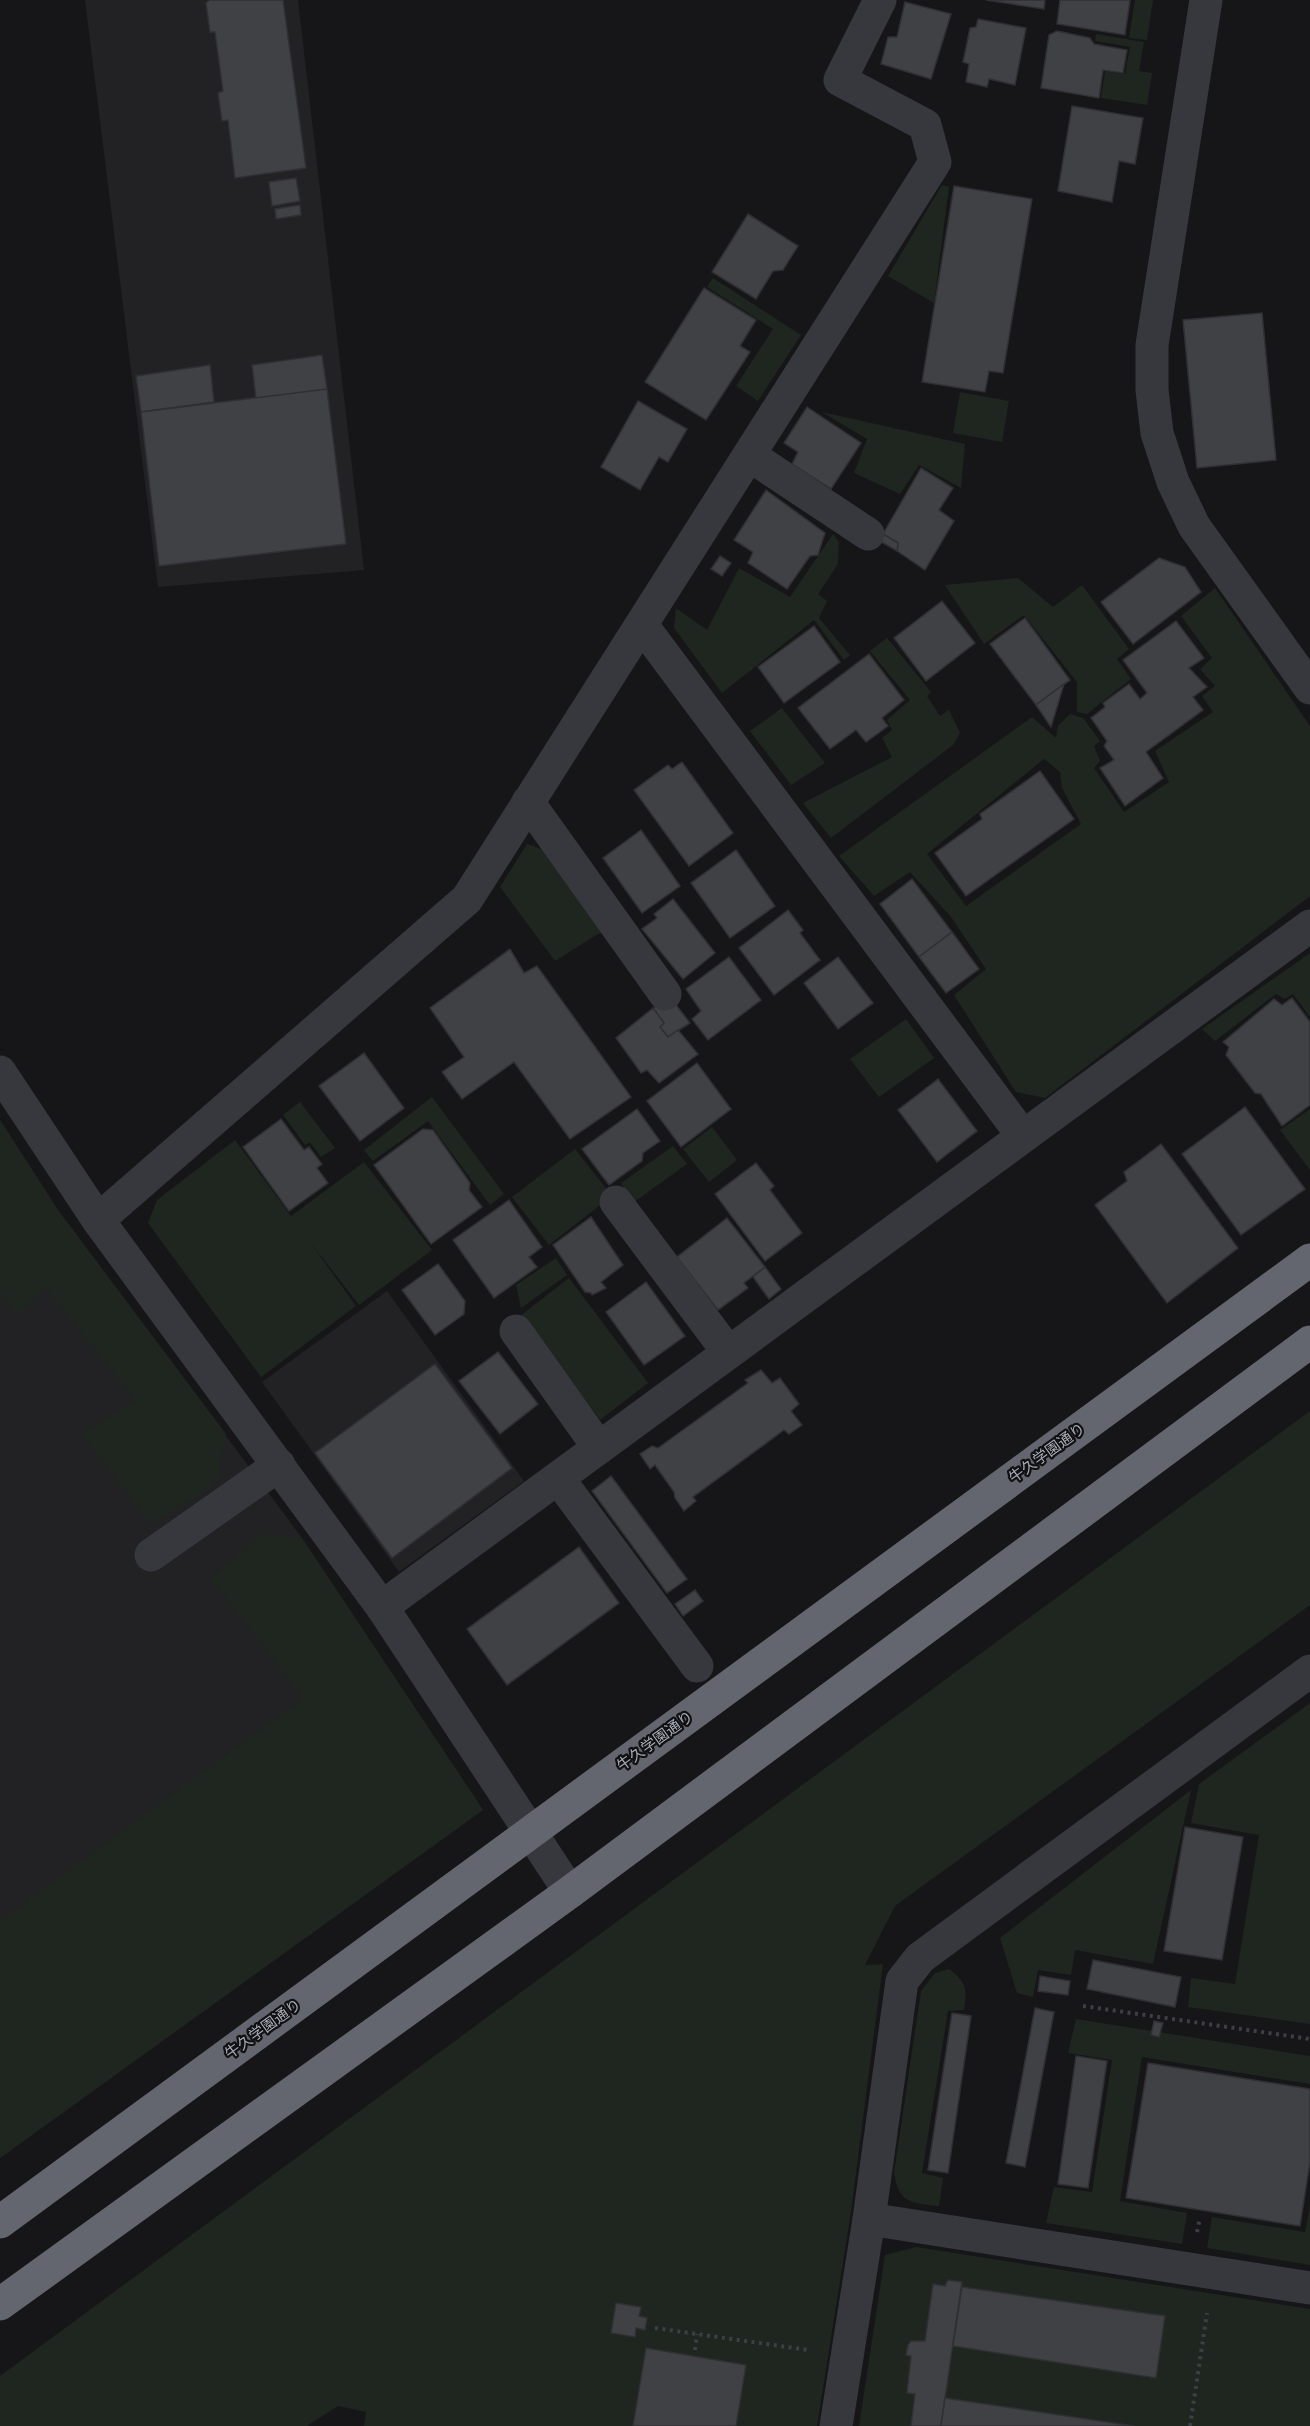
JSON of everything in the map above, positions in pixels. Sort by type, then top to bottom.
[{"type":"highway","name":"牛久学園通り","points":[[0,2222],[1310,1260]]},
{"type":"highway","points":[[0,2304],[570,1892],[1310,1342]]},
{"type":"street","points":[[98,1220],[467,899],[935,162],[925,125],[840,80],[880,0]]},
{"type":"street","points":[[1206,0],[1152,345],[1152,390],[1157,433],[1173,482],[1194,526],[1310,688]]},
{"type":"street","points":[[749,455],[868,534]]},
{"type":"street","points":[[642,625],[1022,1135]]},
{"type":"street","points":[[528,802],[665,994]]},
{"type":"street","points":[[382,1607],[1022,1135],[1310,926]]},
{"type":"street","points":[[0,1072],[98,1220],[382,1607],[570,1892]]},
{"type":"street","points":[[616,1202],[728,1353]]},
{"type":"street","points":[[516,1331],[599,1448]]},
{"type":"street","points":[[152,1556],[279,1466]]},
{"type":"street","points":[[558,1478],[697,1666]]},
{"type":"street","points":[[836,2426],[869,2219],[902,1982],[920,1958],[1310,1671]]},
{"type":"street","points":[[869,2219],[1310,2289]]},
{"type":"path","points":[[1083,2006],[1310,2039]]},
{"type":"path","points":[[1190,2426],[1213,2273]]},
{"type":"path","points":[[655,2328],[847,2356]]},
{"type":"path","points":[[694,2350],[697,2334]]},
{"type":"shaded area","points":[[85,0],[298,0],[364,570],[158,587]]},
{"type":"shaded area","points":[[1135,0],[1153,0],[1147,40],[1129,38]]},
{"type":"shaded area","points":[[1096,34],[1144,42],[1139,71],[1152,73],[1147,105],[1101,98],[1105,71],[1125,74],[1130,47],[1095,41]]},
{"type":"shaded area","points":[[942,185],[949,187],[934,303],[888,276]]},
{"type":"shaded area","points":[[713,278],[801,335],[758,401],[736,386],[773,329],[707,287]]},
{"type":"shaded area","points":[[960,392],[1009,401],[1002,442],[953,433]]},
{"type":"shaded area","points":[[822,412],[965,444],[961,488],[919,465],[900,494],[854,473],[867,439]]},
{"type":"shaded area","points":[[833,534],[839,542],[838,564],[818,594],[827,601],[819,618],[850,655],[844,660],[814,620],[722,693],[674,628],[676,608],[707,630],[739,568],[790,597]]},
{"type":"shaded area","points":[[1018,578],[1053,607],[1082,585],[1129,649],[1117,659],[1131,679],[1087,714],[1077,712],[1077,682],[1024,615],[984,644],[945,585]]},
{"type":"shaded area","points":[[1215,588],[1310,726],[1310,896],[1045,1098],[1016,1092],[954,995],[986,969],[951,917],[910,872],[874,896],[839,856],[1032,717],[1056,738],[1058,726],[1070,714],[1083,718],[1100,741],[1094,746],[1100,761],[1094,768],[1124,812],[1169,782],[1155,751],[1213,712],[1202,696],[1215,686],[1200,669],[1212,658],[1181,616]],"holes":[[[1044,759],[1060,772],[1062,788],[1081,824],[966,906],[927,854]]]},
{"type":"shaded area","points":[[887,638],[931,692],[927,696],[940,716],[949,710],[960,733],[953,745],[831,838],[803,803],[892,757],[882,738],[892,730],[887,720],[910,700],[870,651]]},
{"type":"shaded area","points":[[782,708],[825,763],[791,785],[750,731]]},
{"type":"shaded area","points":[[527,844],[544,850],[606,929],[555,961],[500,887]]},
{"type":"shaded area","points":[[1310,953],[1310,1017],[1293,994],[1285,999],[1276,994],[1215,1041],[1202,1029]]},
{"type":"shaded area","points":[[906,1019],[934,1058],[879,1097],[850,1059]]},
{"type":"shaded area","points":[[432,1097],[504,1194],[490,1205],[428,1121],[373,1161],[364,1150]]},
{"type":"shaded area","points":[[300,1102],[335,1148],[321,1157],[310,1142],[305,1145],[283,1115]]},
{"type":"shaded area","points":[[1310,1109],[1310,1170],[1280,1130]]},
{"type":"shaded area","points":[[0,1120],[58,1210],[302,1538],[483,1810],[0,2158]]},
{"type":"shaded area","points":[[0,1120],[58,1210],[226,1434],[219,1476],[200,1495],[151,1524],[82,1434],[136,1400],[46,1288],[16,1317],[0,1291]]},
{"type":"shaded area","points":[[712,1127],[737,1160],[709,1182],[683,1149]]},
{"type":"shaded area","points":[[235,1140],[291,1216],[364,1162],[432,1250],[359,1305],[310,1242],[356,1306],[261,1377],[148,1223],[157,1200]]},
{"type":"shaded area","points":[[673,1146],[687,1164],[634,1202],[621,1183]]},
{"type":"shaded area","points":[[575,1149],[612,1196],[549,1245],[512,1197]]},
{"type":"shaded area","points":[[556,1258],[567,1275],[521,1308],[516,1285]]},
{"type":"shaded area","points":[[569,1278],[648,1383],[600,1420],[520,1316]]},
{"type":"shaded area","points":[[387,1291],[524,1481],[399,1572],[262,1382]]},
{"type":"shaded area","points":[[1310,1411],[1310,1605],[895,1906],[865,1965],[883,1964],[851,2212],[817,2426],[364,2426],[366,2412],[338,2406],[307,2426],[0,2426],[0,2376]]},
{"type":"shaded area","points":[[261,1533],[302,1538],[483,1810],[0,2158],[0,1921],[303,1698],[211,1579]]},
{"type":"shaded area","points":[[1310,1703],[1310,2024],[1188,2007],[1191,1978],[1235,1984],[1259,1835],[1191,1823],[1199,1784]]},
{"type":"shaded area","points":[[1191,1790],[1153,1964],[1075,1950],[1071,1975],[1038,1970],[1033,1997],[1017,1993],[1000,1938]]},
{"type":"shaded area","points":[[949,1969],[959,1978],[964,1987],[964,2010],[948,2011],[922,2173],[943,2178],[939,2206],[908,2200],[899,2190],[894,2173],[921,1991],[935,1973]]},
{"type":"shaded area","points":[[1076,2019],[1310,2056],[1310,2084],[1142,2057],[1120,2201],[1187,2213],[1182,2244],[1046,2223],[1054,2187],[1092,2192],[1112,2060],[1068,2053]]},
{"type":"shaded area","points":[[1310,2206],[1310,2265],[1207,2248],[1212,2217],[1305,2232]]},
{"type":"shaded area","points":[[916,2247],[1310,2309],[1310,2426],[859,2426],[885,2255]]},
{"type":"building","points":[[210,0],[283,0],[306,168],[235,178],[228,120],[222,121],[218,93],[223,91],[215,32],[210,32],[206,3]]},
{"type":"building","points":[[986,0],[1045,0],[1044,9]]},
{"type":"building","points":[[1060,0],[1130,0],[1125,35],[1057,24]]},
{"type":"building","points":[[905,2],[951,14],[931,79],[881,64],[888,37],[897,37]]},
{"type":"building","points":[[978,19],[1026,28],[1015,85],[989,79],[987,87],[966,82],[969,64],[963,62],[970,28],[976,27]]},
{"type":"building","points":[[1057,31],[1090,38],[1094,44],[1127,50],[1123,73],[1103,70],[1099,98],[1041,88],[1049,35]]},
{"type":"building","points":[[1072,106],[1143,118],[1135,164],[1119,161],[1112,202],[1058,191]]},
{"type":"building","points":[[296,178],[300,201],[272,206],[269,182]]},
{"type":"building","points":[[954,186],[1032,199],[1003,373],[989,371],[985,392],[922,382]]},
{"type":"building","points":[[300,205],[301,215],[276,219],[275,209]]},
{"type":"building","points":[[748,214],[798,246],[783,270],[773,271],[756,299],[712,272]]},
{"type":"building","points":[[704,288],[756,320],[740,346],[750,352],[706,420],[645,382]]},
{"type":"building","points":[[1262,313],[1276,460],[1197,468],[1183,320]]},
{"type":"building","points":[[322,355],[327,389],[256,399],[252,365]]},
{"type":"building","points":[[210,365],[214,402],[141,412],[136,376]]},
{"type":"building","points":[[327,389],[346,544],[159,566],[141,412]]},
{"type":"building","points":[[638,401],[687,429],[668,462],[659,457],[640,490],[601,467]]},
{"type":"building","points":[[807,407],[861,443],[831,489],[792,464],[798,452],[784,443]]},
{"type":"building","points":[[921,468],[953,488],[939,510],[954,521],[925,570],[897,551],[898,543],[883,534]]},
{"type":"building","points":[[766,490],[825,533],[818,555],[810,556],[787,589],[748,563],[753,552],[734,540]]},
{"type":"building","points":[[883,534],[898,543],[897,551],[878,540]]},
{"type":"building","points":[[720,556],[731,563],[722,576],[711,569]]},
{"type":"building","points":[[1159,558],[1185,567],[1201,592],[1133,644],[1101,602]]},
{"type":"building","points":[[942,601],[975,643],[926,681],[894,638]]},
{"type":"building","points":[[1025,618],[1070,680],[1036,705],[990,644]]},
{"type":"building","points":[[1176,621],[1204,658],[1189,668],[1207,687],[1193,697],[1203,710],[1146,752],[1163,778],[1125,806],[1100,768],[1114,760],[1104,746],[1107,741],[1091,718],[1105,707],[1103,703],[1129,684],[1140,699],[1147,693],[1123,660]]},
{"type":"building","points":[[814,626],[840,662],[784,703],[758,667]]},
{"type":"building","points":[[869,654],[904,700],[882,718],[888,726],[866,742],[856,730],[830,749],[798,708]]},
{"type":"building","points":[[1064,684],[1051,727],[1036,705]]},
{"type":"building","points":[[682,762],[733,833],[689,866],[634,790],[668,765],[672,769]]},
{"type":"building","points":[[1040,771],[1074,819],[966,896],[935,853],[982,819],[980,814]]},
{"type":"building","points":[[641,830],[680,886],[642,913],[603,858]]},
{"type":"building","points":[[736,850],[775,906],[730,938],[691,883]]},
{"type":"building","points":[[912,879],[952,932],[919,957],[880,904]]},
{"type":"building","points":[[673,899],[715,953],[683,979],[642,929],[657,918],[654,914]]},
{"type":"building","points":[[788,910],[803,930],[800,933],[820,960],[774,995],[739,948]]},
{"type":"building","points":[[952,932],[979,969],[946,993],[919,957]]},
{"type":"building","points":[[510,949],[524,973],[537,966],[631,1097],[570,1139],[514,1062],[462,1099],[442,1072],[464,1057],[430,1008]]},
{"type":"building","points":[[729,957],[761,1000],[708,1040],[692,1019],[701,1011],[686,989]]},
{"type":"building","points":[[838,957],[873,1003],[838,1029],[804,983]]},
{"type":"building","points":[[670,997],[690,1023],[668,1037],[660,1027],[664,1023],[653,1008]]},
{"type":"building","points":[[1292,998],[1310,1022],[1310,1105],[1282,1126],[1261,1094],[1255,1093],[1226,1055],[1229,1047],[1223,1042],[1274,999],[1282,1005]]},
{"type":"building","points":[[653,1008],[664,1023],[660,1027],[668,1037],[678,1030],[698,1054],[659,1083],[647,1070],[641,1073],[616,1038]]},
{"type":"building","points":[[364,1053],[404,1108],[360,1141],[319,1086]]},
{"type":"building","points":[[697,1063],[731,1109],[681,1147],[647,1101]]},
{"type":"building","points":[[938,1079],[977,1131],[937,1162],[898,1110]]},
{"type":"building","points":[[1245,1107],[1305,1189],[1241,1235],[1182,1154]]},
{"type":"building","points":[[637,1109],[660,1141],[643,1153],[642,1161],[609,1185],[582,1149]]},
{"type":"building","points":[[281,1119],[304,1150],[309,1147],[322,1164],[317,1168],[328,1183],[289,1211],[243,1147]]},
{"type":"building","points":[[423,1129],[433,1130],[470,1183],[469,1190],[482,1207],[431,1244],[374,1165]]},
{"type":"building","points":[[1161,1144],[1238,1248],[1167,1303],[1095,1205],[1127,1181],[1124,1172]]},
{"type":"building","points":[[756,1163],[774,1186],[770,1190],[802,1233],[765,1261],[715,1194]]},
{"type":"building","points":[[509,1200],[542,1247],[529,1257],[537,1267],[494,1298],[453,1240]]},
{"type":"building","points":[[591,1217],[623,1265],[601,1282],[606,1288],[592,1295],[585,1292],[553,1245]]},
{"type":"building","points":[[727,1218],[765,1267],[744,1283],[748,1288],[718,1310],[677,1257]]},
{"type":"building","points":[[438,1264],[465,1301],[464,1314],[435,1335],[402,1290]]},
{"type":"building","points":[[765,1267],[781,1289],[769,1299],[753,1277]]},
{"type":"building","points":[[646,1282],[685,1336],[644,1365],[606,1312]]},
{"type":"building","points":[[498,1352],[538,1404],[500,1434],[459,1381]]},
{"type":"building","points":[[435,1364],[512,1468],[392,1558],[315,1453]]},
{"type":"building","points":[[761,1370],[772,1383],[780,1378],[799,1404],[791,1411],[802,1425],[789,1434],[784,1430],[693,1497],[696,1501],[684,1511],[655,1465],[650,1469],[640,1454],[652,1446],[658,1448],[748,1383],[745,1380]]},
{"type":"building","points":[[611,1476],[687,1579],[667,1593],[592,1491]]},
{"type":"building","points":[[579,1547],[619,1603],[507,1685],[467,1629]]},
{"type":"building","points":[[695,1590],[703,1601],[683,1616],[675,1604]]},
{"type":"building","points":[[1185,1827],[1243,1837],[1222,1960],[1164,1951]]},
{"type":"building","points":[[1093,1960],[1181,1977],[1175,2007],[1087,1989]]},
{"type":"building","points":[[1040,1976],[1070,1981],[1068,1995],[1038,1991]]},
{"type":"building","points":[[1035,2008],[1054,2012],[1025,2167],[1006,2163]]},
{"type":"building","points":[[952,2013],[971,2016],[948,2173],[928,2170]]},
{"type":"building","points":[[1154,2021],[1163,2023],[1159,2037],[1151,2035]]},
{"type":"building","points":[[1076,2056],[1107,2061],[1088,2188],[1058,2184]]},
{"type":"building","points":[[1148,2063],[1310,2089],[1310,2162],[1300,2226],[1126,2198]]},
{"type":"building","points":[[948,2280],[962,2282],[941,2426],[911,2426],[915,2394],[907,2393],[911,2356],[906,2355],[908,2345],[911,2341],[925,2341],[933,2284],[945,2286]]},
{"type":"building","points":[[962,2287],[1165,2316],[1156,2378],[953,2346]]},
{"type":"building","points":[[616,2303],[641,2307],[639,2316],[647,2318],[645,2330],[636,2328],[635,2337],[611,2333]]},
{"type":"building","points":[[646,2348],[746,2365],[736,2426],[633,2426]]},
{"type":"building","points":[[945,2398],[1134,2426],[941,2426]]}]
